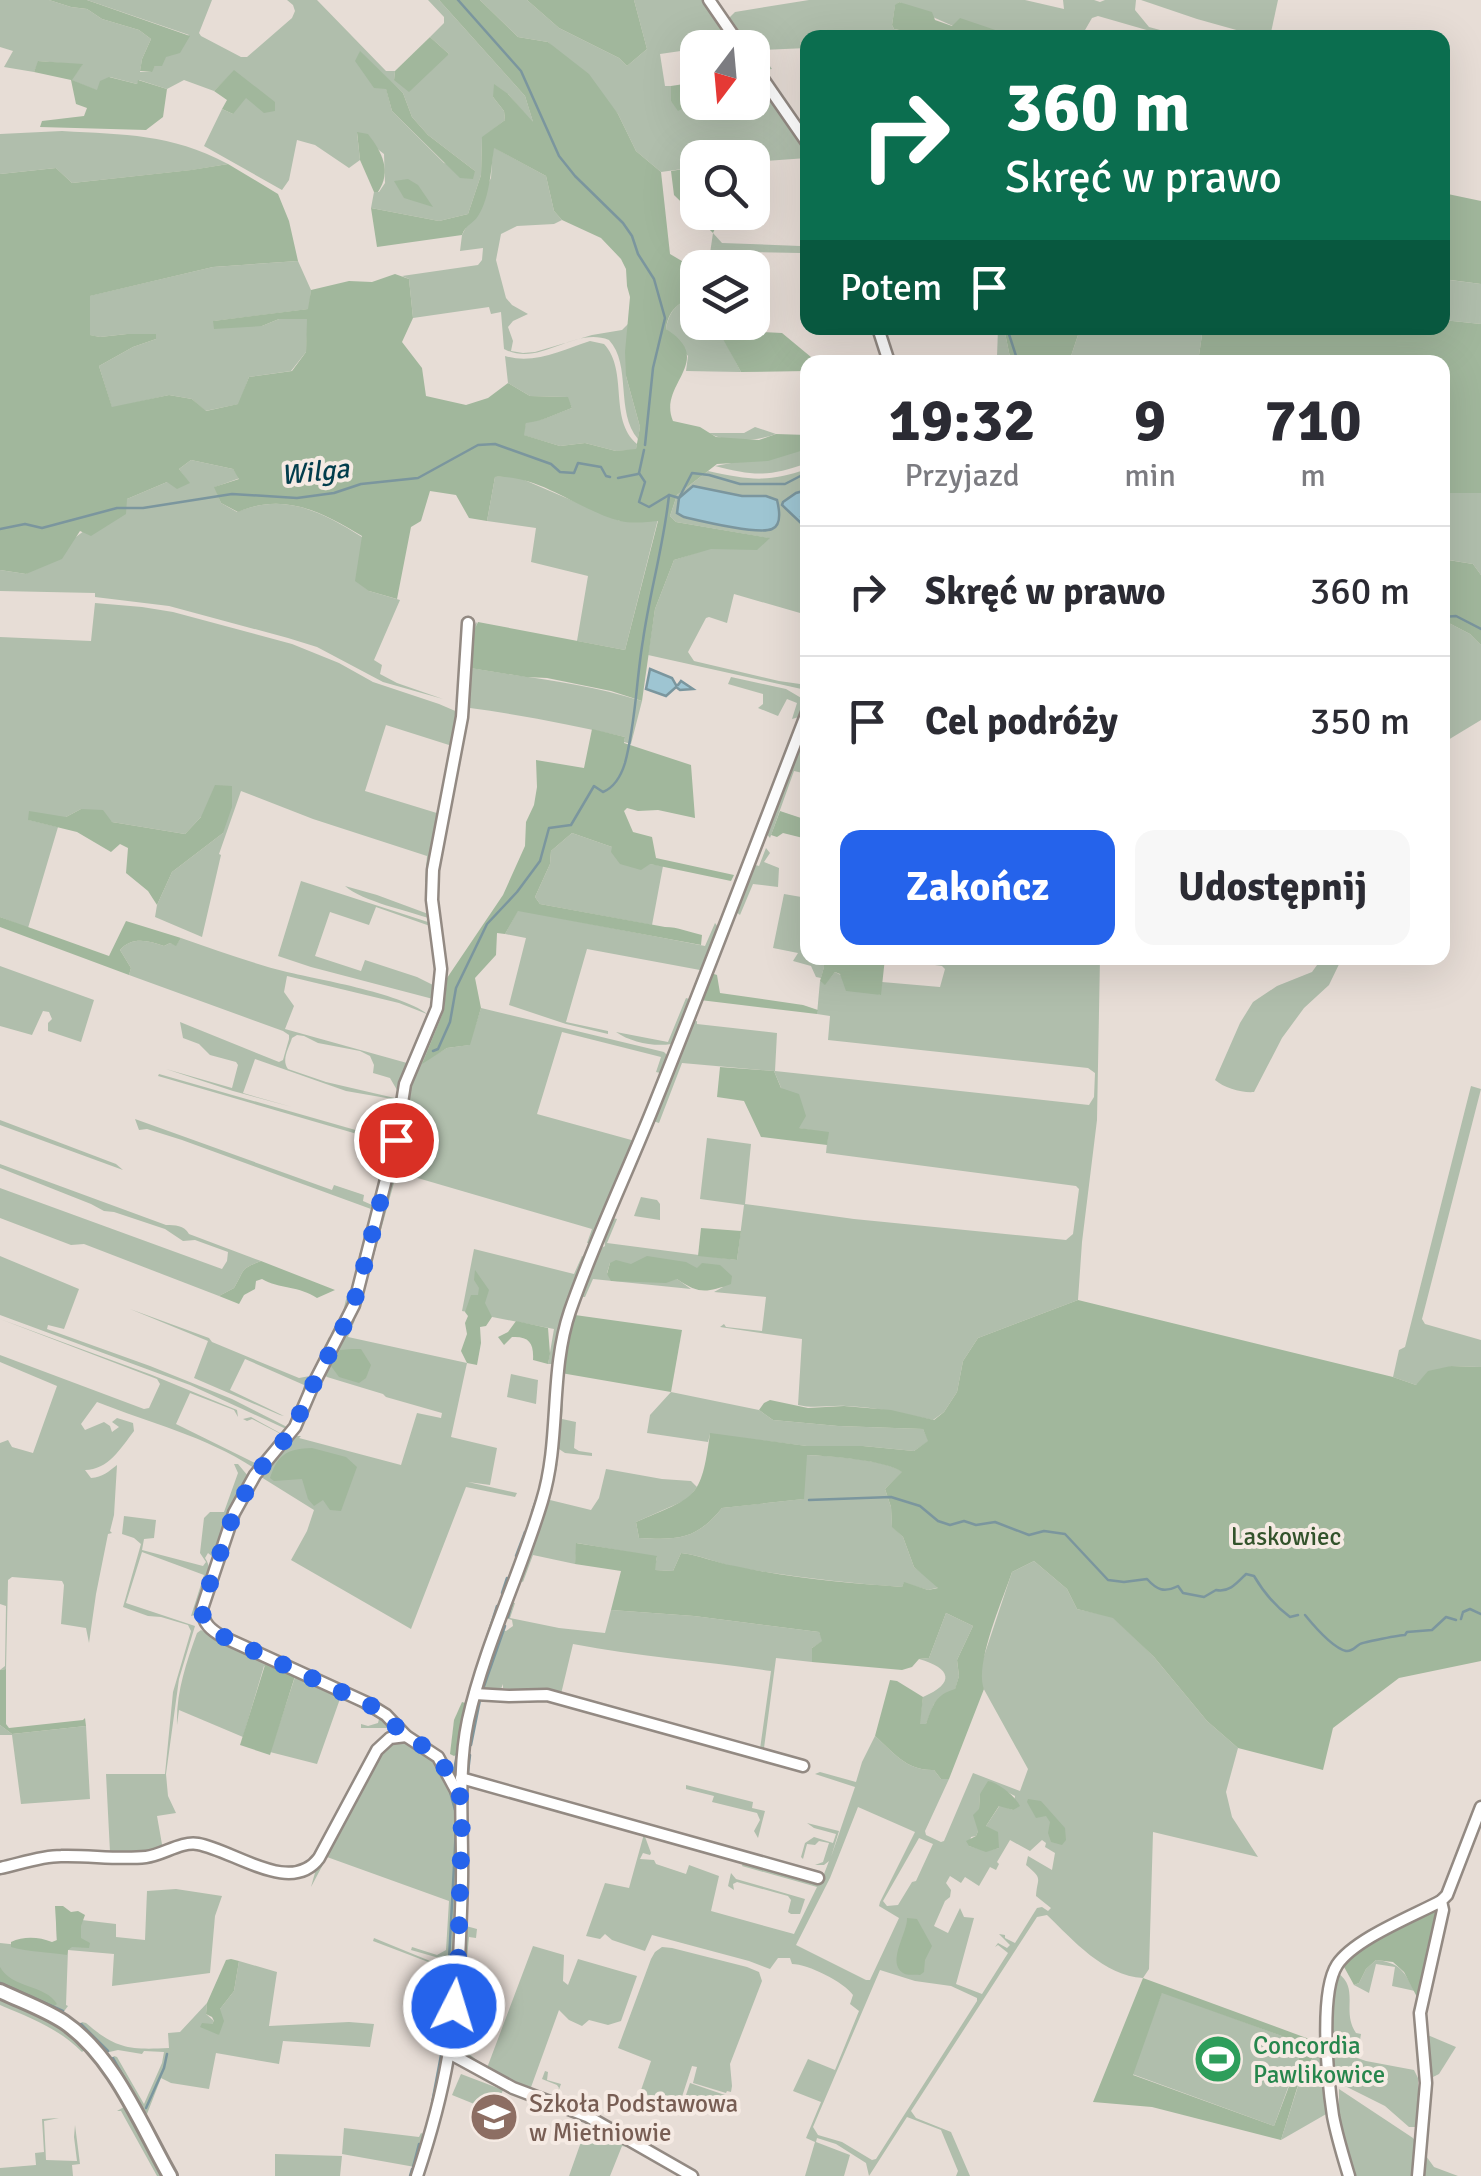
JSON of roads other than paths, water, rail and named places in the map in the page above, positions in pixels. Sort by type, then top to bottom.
[{"type":"street","points":[[709,0],[730,30]]},
{"type":"street","points":[[770,89],[800,132]]},
{"type":"street","points":[[462,1800],[438,1757],[406,1736],[386,1715],[215,1632],[204,1622],[202,1609],[234,1513],[256,1474],[295,1426],[354,1305],[396,1140],[402,1096],[437,1008],[440,969],[433,870],[462,718],[468,624]]},
{"type":"street","points":[[417,2176],[435,2121],[449,2053],[458,1966],[461,1778],[466,1736],[474,1694],[548,1480],[557,1360],[570,1311],[666,1077],[800,731]]},
{"type":"street","points":[[474,1694],[547,1695],[803,1766]]},
{"type":"street","points":[[0,1868],[54,1856],[156,1856],[192,1844],[279,1872],[298,1873],[311,1868],[319,1858],[376,1750],[390,1738],[406,1736]]},
{"type":"street","points":[[461,1778],[818,1878]]},
{"type":"street","points":[[1348,2176],[1333,2116],[1328,2061],[1329,1983],[1337,1964],[1355,1946],[1447,1895],[1481,1806]]},
{"type":"street","points":[[1418,2176],[1426,2083],[1420,2013],[1443,1910],[1441,1901]]},
{"type":"street","points":[[0,1991],[62,2020],[94,2048],[110,2068],[170,2176]]},
{"type":"street","points":[[449,2053],[514,2088],[587,2116],[692,2176]]},
{"type":"water","points":[[693,486],[777,500],[777,524],[772,529],[755,530],[684,517],[677,513],[679,498]]},
{"type":"water","points":[[800,492],[800,522],[782,505]]},
{"type":"water","points":[[650,669],[672,678],[676,685],[681,681],[693,689],[676,687],[666,696],[646,689]]},
{"type":"waterway","points":[[458,0],[521,71],[559,156],[623,223],[654,279],[665,318],[653,368],[645,445]]},
{"type":"waterway","points":[[1009,335],[1016,355]]},
{"type":"waterway","name":"Wilga","points":[[0,529],[25,524],[42,528],[117,508],[143,508],[232,494],[297,498],[334,493],[361,484],[418,478],[478,445],[495,444],[551,464],[560,472],[574,473],[578,463],[601,467],[610,477]]},
{"type":"waterway","name":"Wilga","points":[[644,450],[639,473],[645,482],[639,502],[649,507],[669,495],[679,498],[692,473],[740,484],[785,484],[800,476]]},
{"type":"waterway","name":"Wilga","points":[[618,478],[638,474]]},
{"type":"waterway","points":[[433,1051],[438,1049],[450,1022],[456,988],[487,924],[540,861],[549,828],[571,825],[594,786],[603,792],[622,772],[669,495]]},
{"type":"waterway","name":"Wilga","points":[[1450,616],[1481,629]]},
{"type":"waterway","points":[[532,1512],[538,1495]]},
{"type":"waterway","points":[[809,1500],[891,1497],[920,1506],[938,1521],[950,1525],[964,1521],[976,1525],[995,1522],[1029,1535],[1044,1531],[1065,1534],[1108,1580],[1147,1579],[1161,1589],[1178,1586],[1183,1593],[1204,1597],[1216,1590],[1229,1589],[1246,1574],[1254,1576],[1290,1617],[1298,1615]]},
{"type":"waterway","points":[[516,1556],[525,1532]]},
{"type":"waterway","points":[[502,1593],[507,1578]]},
{"type":"waterway","points":[[508,1617],[512,1603]]},
{"type":"waterway","points":[[482,1653],[497,1606]]},
{"type":"waterway","points":[[1461,1619],[1463,1612],[1470,1609],[1481,1614]]},
{"type":"waterway","points":[[1305,1615],[1330,1641],[1348,1651],[1363,1643],[1432,1630],[1446,1617],[1456,1620]]},
{"type":"waterway","points":[[483,1689],[505,1626]]},
{"type":"waterway","points":[[469,1696],[478,1665]]},
{"type":"waterway","points":[[471,1745],[480,1700]]},
{"type":"waterway","points":[[454,1771],[466,1703]]},
{"type":"waterway","points":[[468,1772],[470,1755]]},
{"type":"waterway","points":[[449,1788],[455,1810]]},
{"type":"waterway","points":[[449,1960],[456,1828]]},
{"type":"waterway","points":[[444,2022],[448,1969]]},
{"type":"waterway","points":[[0,1983],[63,2011]]},
{"type":"waterway","points":[[457,2043],[459,2018]]},
{"type":"waterway","points":[[81,2024],[108,2051]]},
{"type":"waterway","points":[[443,2031],[443,2038]]},
{"type":"waterway","points":[[146,2108],[167,2054]]},
{"type":"waterway","points":[[432,2103],[441,2055]]},
{"type":"waterway","points":[[113,2058],[145,2114]]},
{"type":"waterway","points":[[413,2167],[419,2144]]},
{"type":"waterway","points":[[410,2176],[412,2169]]},
{"type":"place","name":"Concordia Pawlikowice","points":[[1218,2059]]},
{"type":"place","name":"Szkoła Podstawowa w Mietniowie","points":[[494,2117]]},
{"type":"park label","name":"Laskowiec","points":[[1286,1536]]}]
